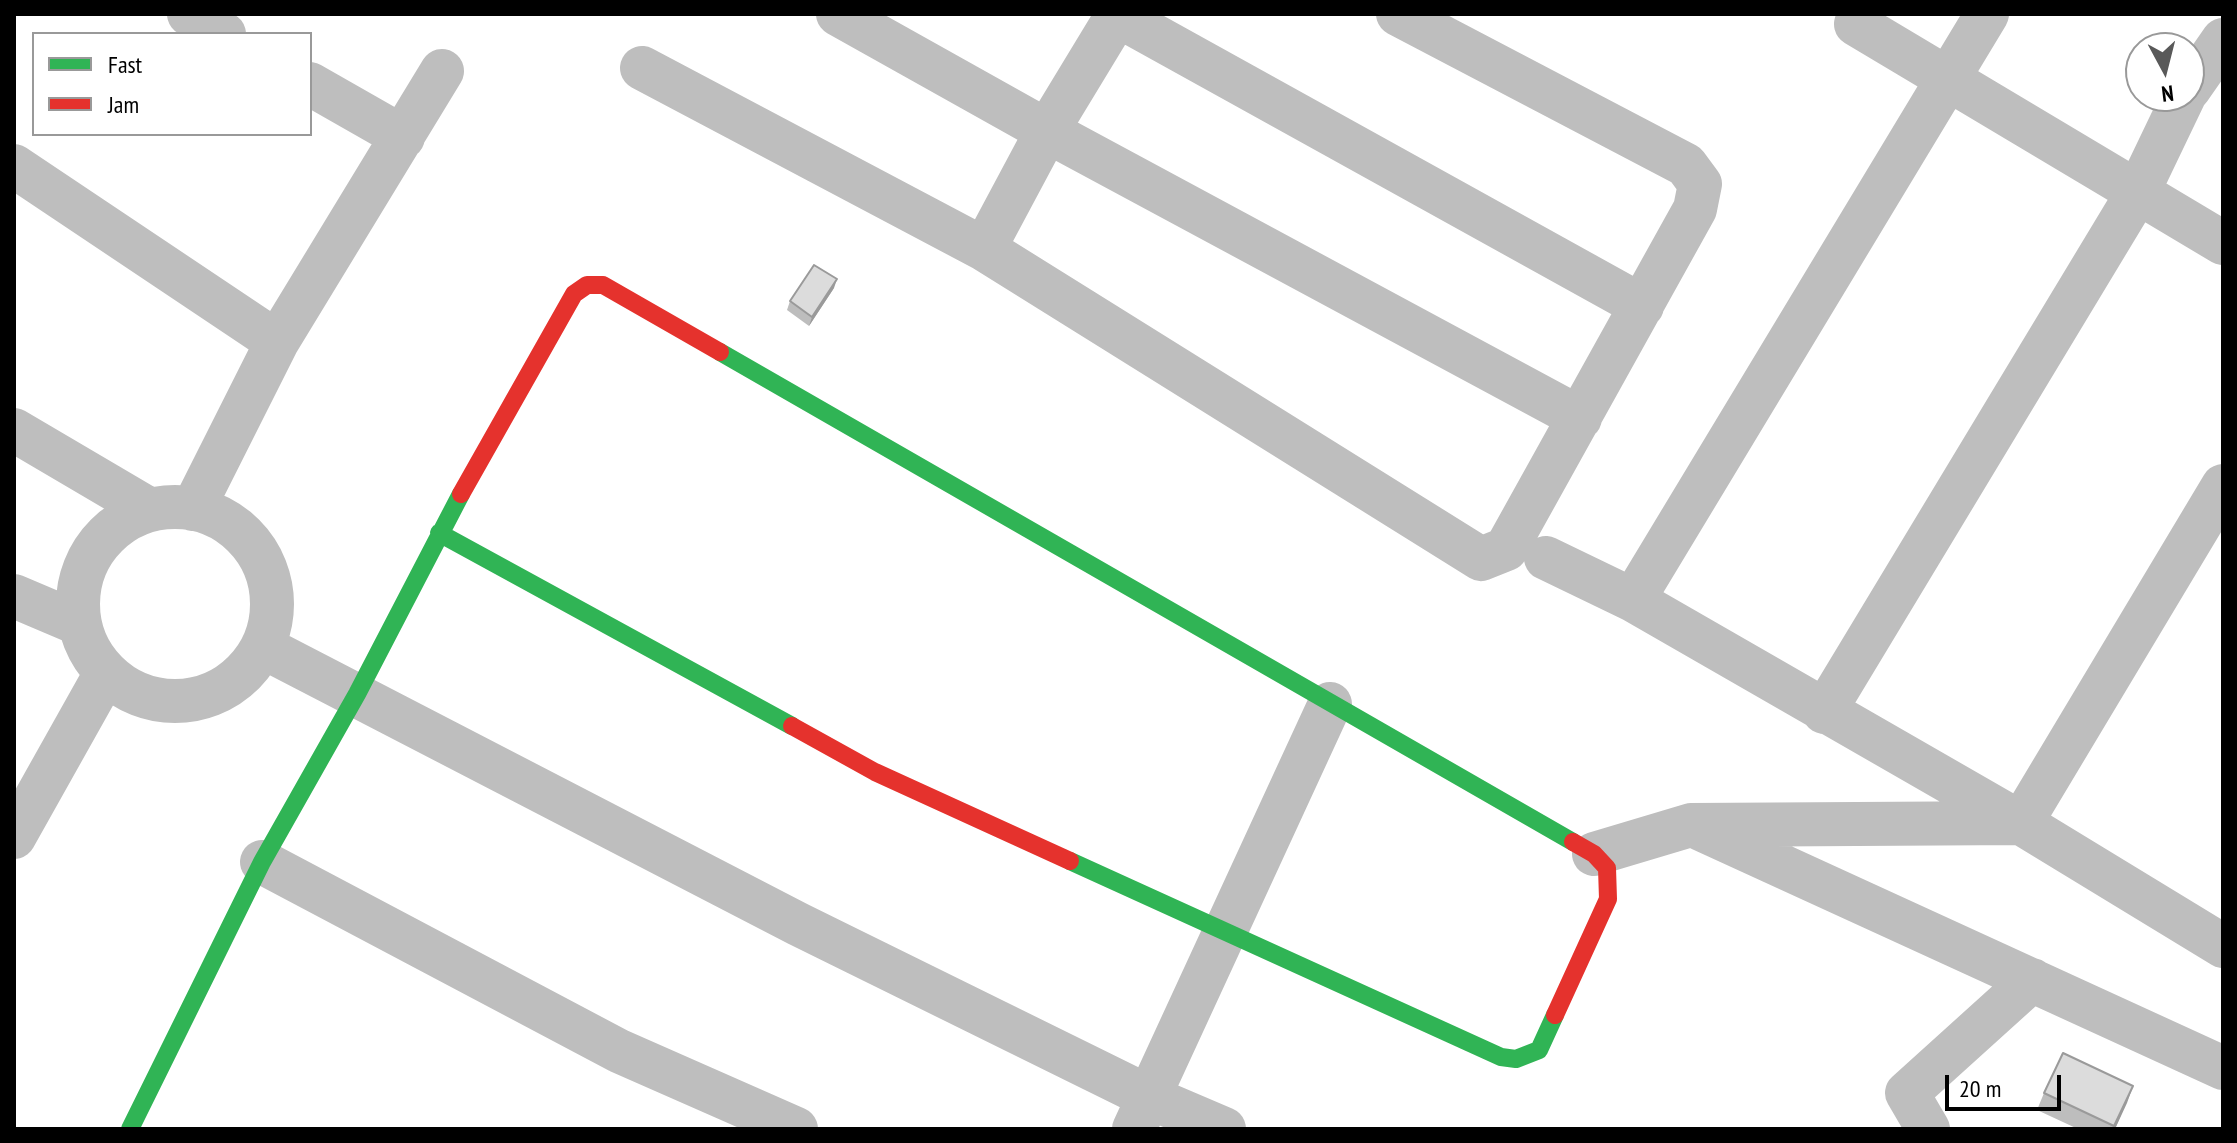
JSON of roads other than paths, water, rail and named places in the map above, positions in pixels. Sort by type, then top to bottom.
[{"type":"street","points":[[189,14],[220,32]]},
{"type":"street","points":[[838,14],[1047,131],[1580,418]]},
{"type":"street","points":[[642,68],[984,249],[1481,559],[1506,549],[1695,209],[1700,184],[1686,165],[1398,14]]},
{"type":"street","points":[[1633,600],[1987,14]]},
{"type":"street","points":[[984,249],[1047,131],[1117,15],[1642,306]]},
{"type":"street","points":[[1856,24],[2223,243]]},
{"type":"street","points":[[2205,66],[2223,40]]},
{"type":"street","points":[[193,509],[277,342],[442,71]]},
{"type":"street","points":[[312,85],[403,137]]},
{"type":"street","points":[[1824,712],[2138,192],[2176,112]]},
{"type":"street","points":[[14,166],[277,342]]},
{"type":"street","points":[[130,1129],[262,862],[357,694],[439,533],[574,294],[587,285],[603,285],[1594,854],[1607,868],[1608,899],[1539,1050],[1516,1059],[1501,1057],[1225,934],[875,772],[439,533]]},
{"type":"street","points":[[14,430],[150,510]]},
{"type":"street","points":[[2021,823],[2223,486]]},
{"type":"street","points":[[193,509],[221,518],[245,536],[263,561],[272,589],[272,618],[263,647],[246,671],[234,681],[221,690],[192,700],[160,701],[131,691],[106,673],[89,650],[80,624],[78,595],[85,566],[100,542],[123,523],[150,510],[193,509]]},
{"type":"street","points":[[1546,558],[1633,600],[2021,823],[2223,946]]},
{"type":"street","points":[[14,596],[80,624]]},
{"type":"street","points":[[263,647],[798,924],[1142,1113],[1224,1129]]},
{"type":"street","points":[[14,837],[106,673]]},
{"type":"street","points":[[1142,1113],[1330,704]]},
{"type":"street","points":[[1594,854],[1691,825],[2021,823]]},
{"type":"street","points":[[1691,825],[2223,1068]]},
{"type":"street","points":[[262,862],[619,1051],[796,1129]]},
{"type":"street","points":[[1928,1129],[1907,1093],[2032,980]]}]
